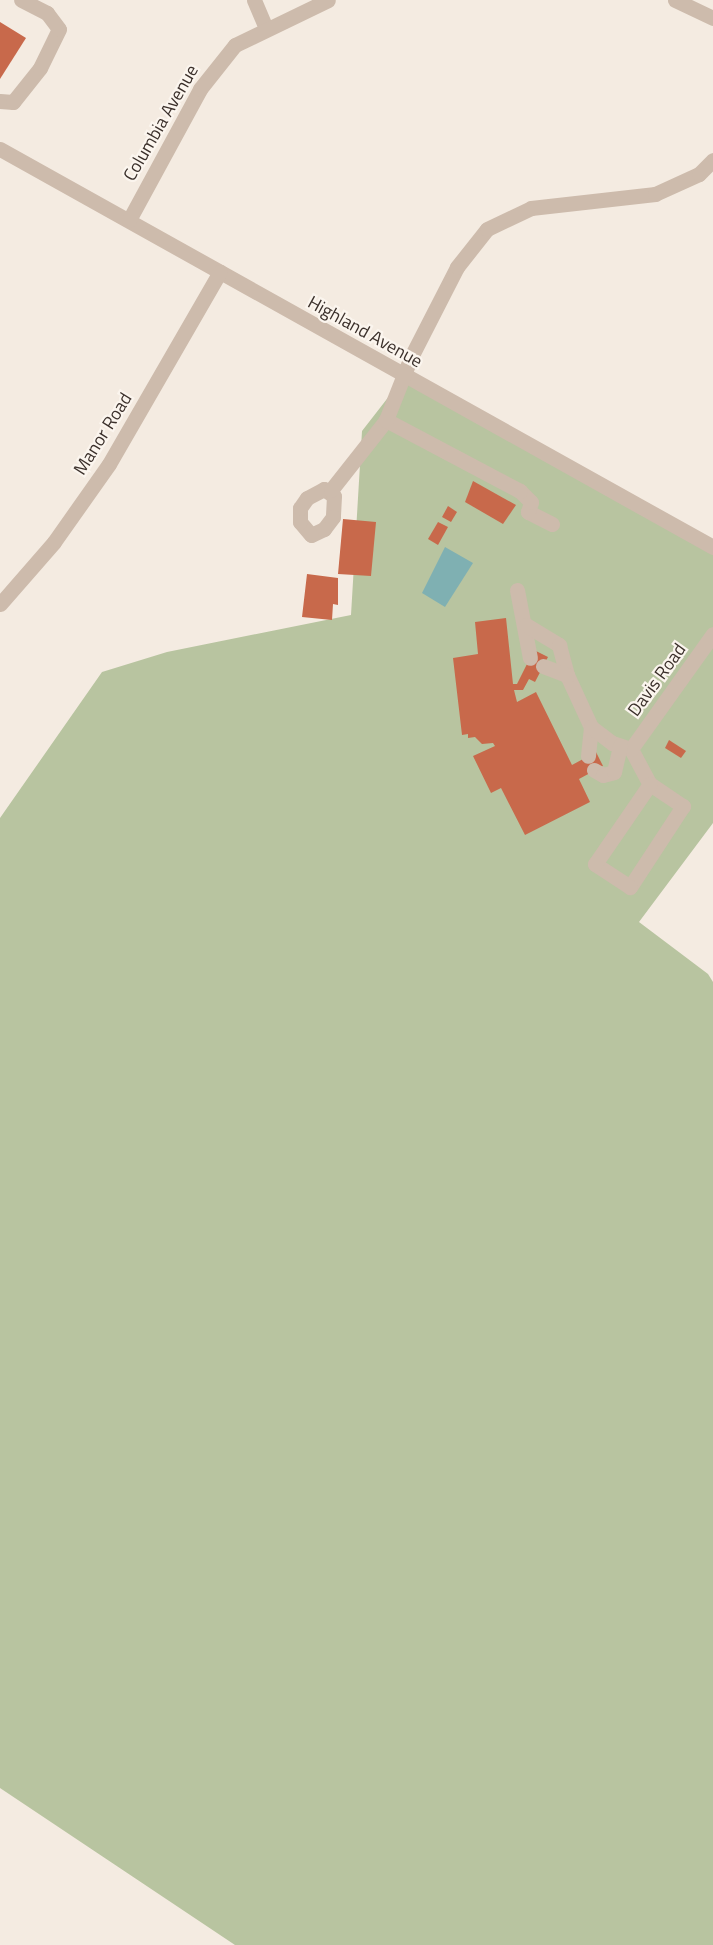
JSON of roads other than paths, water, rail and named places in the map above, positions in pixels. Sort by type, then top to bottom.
[{"type":"street","points":[[0,101],[13,102],[40,68],[59,28],[46,13],[21,0]]},
{"type":"street","points":[[254,0],[266,28]]},
{"type":"street","name":"Columbia Avenue","points":[[129,220],[213,70],[235,45],[266,28],[328,0]]},
{"type":"street","points":[[675,0],[713,18]]},
{"type":"street","name":"Highland Avenue","points":[[0,149],[404,377],[710,540]]},
{"type":"street","points":[[331,490],[386,420],[457,267],[487,229],[531,208],[655,194],[699,174],[713,160]]},
{"type":"street","name":"Manor Road","points":[[0,604],[54,542],[109,464],[220,272]]},
{"type":"street","points":[[386,420],[520,491],[531,502],[528,513],[552,524]]},
{"type":"street","points":[[517,590],[526,625],[525,646],[537,662],[567,675]]},
{"type":"street","points":[[526,625],[559,645],[567,675],[591,727],[626,747],[650,784],[683,806],[630,887],[595,864],[650,784]]},
{"type":"street","name":"Davis Road","points":[[591,727],[591,763],[604,775],[616,770],[626,747],[713,634]]},
{"type":"water","points":[[445,547],[473,563],[445,607],[422,593]]}]
